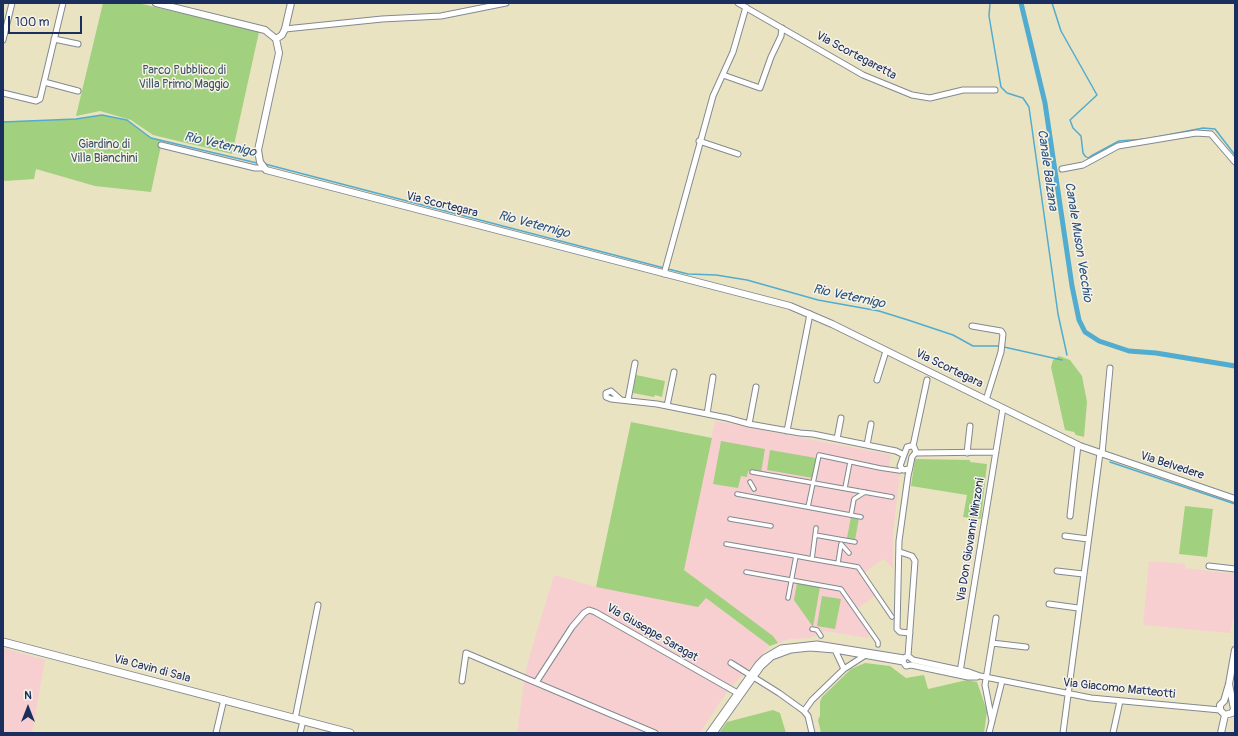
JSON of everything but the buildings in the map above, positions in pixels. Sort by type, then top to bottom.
[{"type":"main road","name":"Via Cavin di Sala","points":[[3,642],[350,733]]},
{"type":"street","points":[[3,40],[12,3]]},
{"type":"street","points":[[3,93],[38,100],[44,82],[63,3]]},
{"type":"street","points":[[156,3],[265,30],[276,39],[279,53],[259,145],[261,164]]},
{"type":"street","points":[[276,39],[282,35],[285,29],[291,3]]},
{"type":"street","points":[[285,29],[382,19],[441,16],[506,3]]},
{"type":"street","name":"Via Scortegaretta","points":[[738,3],[874,80],[918,97],[936,98],[963,90],[995,90]]},
{"type":"street","points":[[664,274],[713,96],[733,52],[746,7]]},
{"type":"street","points":[[723,75],[760,88],[771,57],[782,36],[782,28]]},
{"type":"street","points":[[54,39],[78,44]]},
{"type":"street","points":[[44,82],[78,91]]},
{"type":"street","points":[[1062,169],[1083,165],[1118,146],[1196,133],[1212,134],[1229,157],[1235,162]]},
{"type":"street","points":[[700,142],[738,154]]},
{"type":"street","name":"Via Scortegara","points":[[161,145],[255,168],[261,164],[283,176],[790,306],[810,314],[1078,445],[1101,453]]},
{"type":"street","points":[[787,431],[810,314]]},
{"type":"street","points":[[972,326],[1001,331],[1003,334],[1001,350],[986,400]]},
{"type":"street","points":[[877,380],[886,351]]},
{"type":"street","points":[[628,400],[635,363]]},
{"type":"street","points":[[1063,733],[1078,608],[1101,453],[1110,368]]},
{"type":"street","points":[[667,406],[674,372]]},
{"type":"street","points":[[707,414],[713,377]]},
{"type":"street","points":[[910,633],[900,632],[897,629],[900,552],[899,541],[908,476],[915,453],[913,446],[927,380]]},
{"type":"street","points":[[749,424],[756,387]]},
{"type":"street","points":[[620,399],[667,406],[749,424],[837,439],[896,451],[904,455]]},
{"type":"street","name":"Via Don Giovanni Minzoni","points":[[960,672],[1003,408]]},
{"type":"street","points":[[837,439],[841,418]]},
{"type":"street","points":[[867,445],[871,424]]},
{"type":"street","points":[[967,453],[970,426]]},
{"type":"street","points":[[1070,516],[1078,445]]},
{"type":"street","points":[[896,451],[906,449],[908,446],[913,446]]},
{"type":"street","points":[[906,449],[900,466],[908,476]]},
{"type":"street","points":[[915,453],[996,452]]},
{"type":"street","name":"Via Belvedere","points":[[1101,453],[1235,498]]},
{"type":"street","points":[[808,507],[819,455],[900,471],[910,469]]},
{"type":"street","points":[[845,488],[850,462]]},
{"type":"street","points":[[752,472],[892,497]]},
{"type":"street","points":[[750,482],[754,489]]},
{"type":"street","points":[[851,515],[854,499],[865,492]]},
{"type":"street","points":[[737,494],[861,517]]},
{"type":"street","points":[[730,519],[771,526]]},
{"type":"street","points":[[812,559],[816,528]]},
{"type":"street","points":[[815,535],[856,542]]},
{"type":"street","points":[[1065,536],[1088,539]]},
{"type":"street","points":[[726,544],[858,567],[892,617]]},
{"type":"street","points":[[838,563],[841,544],[849,554]]},
{"type":"street","points":[[900,552],[912,556],[915,561],[908,660]]},
{"type":"street","points":[[788,598],[796,556]]},
{"type":"street","points":[[1208,566],[1235,569]]},
{"type":"street","points":[[1056,571],[1083,574]]},
{"type":"street","points":[[746,572],[841,589],[878,642],[878,645]]},
{"type":"street","points":[[1049,604],[1078,608]]},
{"type":"street","points":[[296,719],[318,606]]},
{"type":"street","name":"Via Giuseppe Saragat","points":[[536,681],[572,627],[584,613],[589,610],[739,694]]},
{"type":"street","points":[[992,721],[983,677],[992,643],[996,618]]},
{"type":"street","points":[[812,629],[817,630],[821,636]]},
{"type":"street","points":[[992,643],[1026,647]]},
{"type":"street","name":"Via Giacomo Matteotti","points":[[714,733],[751,675],[764,658],[781,648],[816,644],[837,646],[908,660],[1067,695],[1209,709],[1222,708]]},
{"type":"street","name":"Via Giacomo Matteotti","points":[[751,675],[772,658],[786,651],[810,648],[908,660]]},
{"type":"street","points":[[835,650],[844,669]]},
{"type":"street","points":[[1222,733],[1222,708],[1230,684],[1235,650]]},
{"type":"street","points":[[462,681],[466,653],[536,681],[655,733]]},
{"type":"street","points":[[804,711],[812,700],[844,669],[865,655]]},
{"type":"street","points":[[731,663],[804,711],[808,716],[812,733]]},
{"type":"street","points":[[989,733],[1002,681]]},
{"type":"street","points":[[1222,708],[1233,713],[1234,705],[1230,684]]},
{"type":"street","name":"Via Giacomo Matteotti","points":[[709,733],[739,694]]},
{"type":"street","points":[[216,733],[224,699]]},
{"type":"street","points":[[1114,733],[1120,701]]},
{"type":"street","points":[[1222,708],[1234,705]]},
{"type":"street","points":[[300,733],[303,721]]},
{"type":"shaded area","points":[[715,421],[891,455],[888,471],[900,473],[893,533],[893,569],[884,559],[861,575],[875,596],[854,611],[870,633],[868,638],[825,631],[810,638],[791,639],[778,643],[772,636],[684,570]]},
{"type":"shaded area","points":[[1149,561],[1185,564],[1185,568],[1235,574],[1235,609],[1230,633],[1143,625]]},
{"type":"shaded area","points":[[554,575],[596,587],[706,598],[770,646],[728,690],[700,733],[517,733],[526,668]]},
{"type":"shaded area","points":[[3,648],[45,660],[32,733],[3,733]]},
{"type":"green space","name":"Parco Pubblico di Villa Primo Maggio","points":[[103,3],[138,3],[259,32],[232,154],[153,135],[131,120],[100,111],[76,116]]},
{"type":"green space","name":"Giardino di Villa Bianchini","points":[[102,115],[127,120],[151,138],[162,141],[151,192],[95,186],[36,169],[34,179],[5,181],[3,179],[3,122],[76,119]]},
{"type":"green space","points":[[1059,356],[1070,360],[1082,376],[1087,402],[1084,437],[1076,435],[1074,432],[1065,430],[1051,367],[1053,360]]},
{"type":"green space","points":[[636,375],[665,381],[662,397],[633,393]]},
{"type":"green space","points":[[631,422],[712,438],[684,570],[773,636],[778,643],[770,646],[706,598],[698,607],[596,587]]},
{"type":"green space","points":[[721,441],[765,449],[761,473],[748,471],[747,477],[741,476],[738,488],[713,484]]},
{"type":"green space","points":[[770,450],[816,458],[813,478],[767,470]]},
{"type":"green space","points":[[915,459],[970,460],[970,462],[987,464],[981,519],[963,517],[967,495],[911,486]]},
{"type":"green space","points":[[1185,506],[1213,509],[1207,557],[1179,554]]},
{"type":"green space","points":[[851,517],[859,518],[855,540],[847,538]]},
{"type":"green space","points":[[797,583],[820,587],[813,627],[794,600]]},
{"type":"green space","points":[[822,596],[841,599],[835,629],[817,626]]},
{"type":"green space","points":[[865,663],[890,666],[906,678],[924,675],[928,689],[967,680],[977,682],[987,711],[984,733],[821,733],[818,720],[820,716],[820,702],[822,697],[851,669]]},
{"type":"green space","points":[[773,710],[780,713],[786,733],[719,733],[727,722]]},
{"type":"waterway","name":"Canale Balzana","points":[[990,3],[989,16],[1001,87],[1007,93],[1023,98],[1029,107],[1058,314],[1067,355]]},
{"type":"waterway","name":"Canale Muson Vecchio","points":[[1021,3],[1045,103],[1072,286],[1079,320],[1085,332],[1099,341],[1129,351],[1156,353],[1235,366]]},
{"type":"waterway","points":[[1052,3],[1061,31],[1097,95],[1070,120],[1073,128],[1081,136],[1083,153],[1085,156],[1088,158],[1119,141],[1147,139],[1203,128],[1215,129],[1235,155]]},
{"type":"waterway","name":"Rio Veternigo","points":[[3,122],[76,119],[102,115],[127,120],[151,138],[257,163]]},
{"type":"waterway","name":"Rio Veternigo","points":[[265,164],[664,268]]},
{"type":"waterway","name":"Rio Veternigo","points":[[668,269],[688,274],[716,275],[747,280],[818,300],[879,311],[953,335],[973,346],[1000,346]]},
{"type":"waterway","name":"Rio Veternigo","points":[[1004,347],[1062,360]]},
{"type":"waterway","points":[[1110,462],[1235,504]]}]
